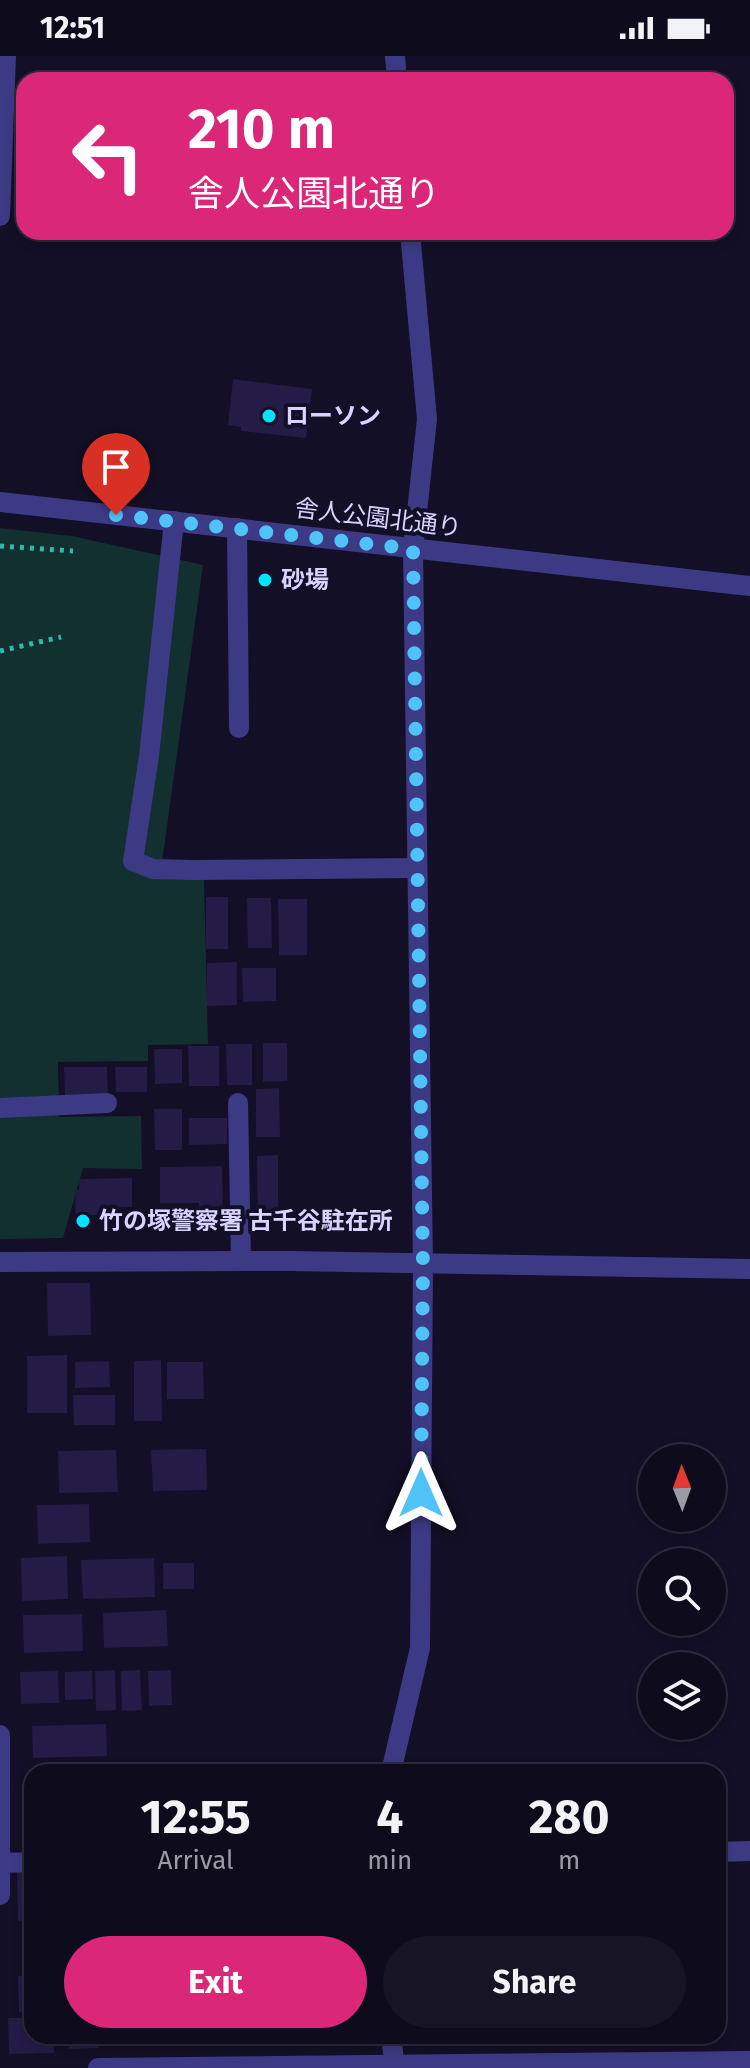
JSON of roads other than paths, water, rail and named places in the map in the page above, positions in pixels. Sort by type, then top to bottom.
[{"type":"street","points":[[0,216],[6,56]]},
{"type":"street","points":[[393,1764],[420,1648],[423,1265],[413,549],[427,419],[411,240]]},
{"type":"street","name":"舎人公園北通り","points":[[0,502],[750,586]]},
{"type":"street","points":[[174,521],[149,756],[133,861],[153,869],[192,870],[416,868]]},
{"type":"street","points":[[237,528],[239,728]]},
{"type":"street","points":[[0,1108],[107,1103]]},
{"type":"street","points":[[238,1103],[241,1261]]},
{"type":"street","points":[[0,1262],[241,1261],[750,1269]]},
{"type":"street","points":[[0,1735],[0,1895]]},
{"type":"street","points":[[726,1852],[750,1851]]},
{"type":"street","points":[[1,1863],[24,1862]]},
{"type":"street","points":[[392,2044],[394,2067]]},
{"type":"street","points":[[98,2068],[750,2061]]},
{"type":"place","name":"ローソン","points":[[269,416]]},
{"type":"place","name":"砂場","points":[[265,580]]},
{"type":"place","name":"竹の塚警察署 古千谷駐在所","points":[[83,1221]]}]
